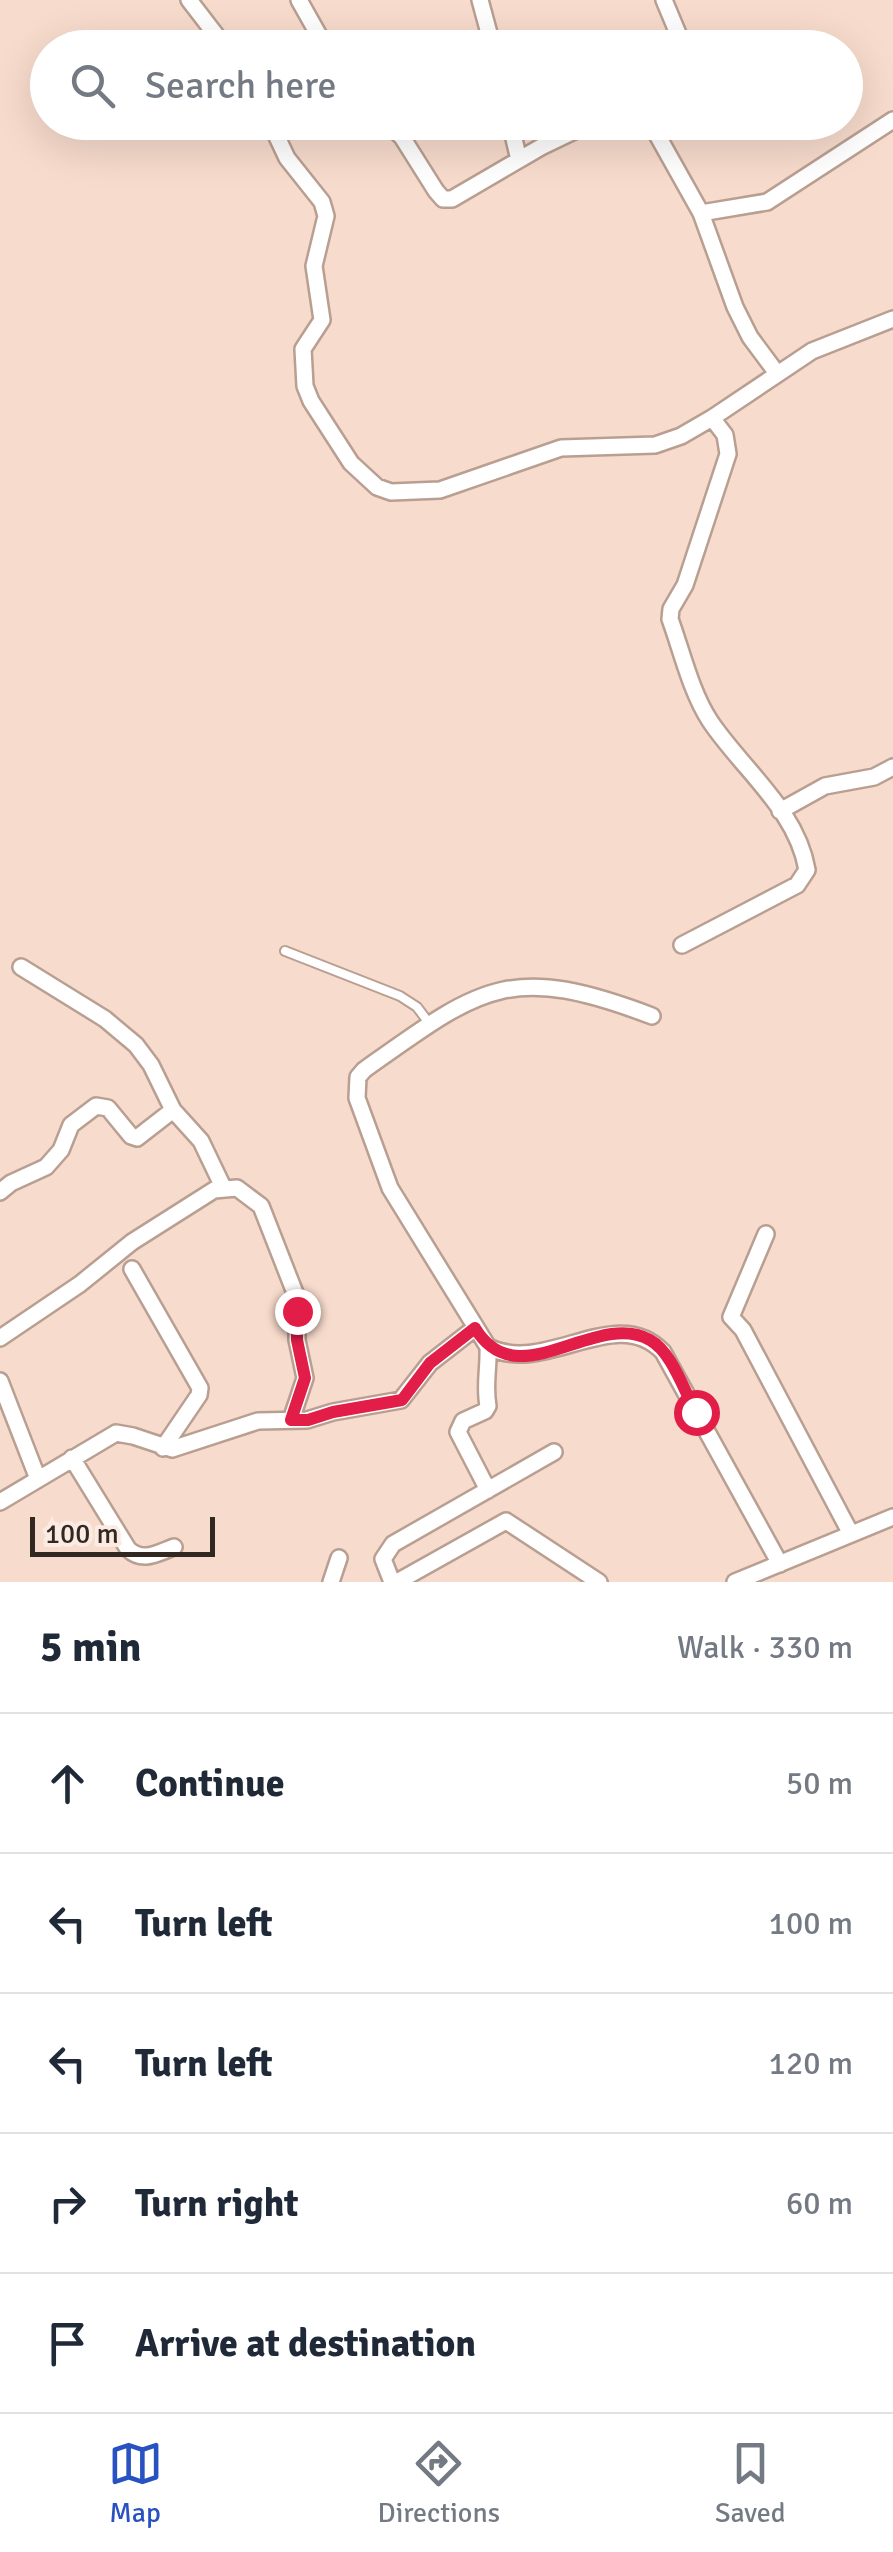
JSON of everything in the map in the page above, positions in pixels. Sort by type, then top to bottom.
[{"type":"street","points":[[189,0],[212,30]]},
{"type":"street","points":[[300,0],[316,30]]},
{"type":"street","points":[[480,0],[488,30]]},
{"type":"street","points":[[664,0],[676,30]]},
{"type":"street","points":[[863,140],[893,120]]},
{"type":"street","points":[[278,140],[287,158],[322,202],[326,216],[314,266],[322,320],[303,348],[306,386],[311,402],[351,464],[378,488],[392,492],[440,490],[562,448],[655,445],[712,418],[812,351],[893,319]]},
{"type":"street","points":[[404,140],[443,199],[460,196],[558,140]]},
{"type":"street","points":[[514,140],[519,160]]},
{"type":"street","points":[[660,140],[701,214],[735,308],[776,372]]},
{"type":"street","points":[[701,214],[767,202],[862,140]]},
{"type":"street","points":[[682,945],[804,880],[807,870],[804,856],[780,811],[706,713],[670,620],[728,454],[725,435],[712,418]]},
{"type":"street","points":[[780,811],[825,786],[874,776],[893,767]]},
{"type":"street","points":[[22,967],[121,1031],[151,1065],[173,1110],[201,1140],[222,1187]]},
{"type":"street","points":[[488,1490],[458,1432],[463,1421],[488,1406],[484,1391],[488,1347],[390,1188],[357,1098],[358,1078],[430,1023],[485,994],[538,986],[596,995],[652,1016]]},
{"type":"street","points":[[0,1192],[46,1167],[61,1150],[71,1125],[96,1106],[108,1108],[137,1138],[173,1110]]},
{"type":"street","points":[[0,1338],[80,1284],[114,1254],[222,1187],[246,1191],[261,1206],[296,1298],[298,1350],[305,1378],[291,1420]]},
{"type":"street","points":[[766,1234],[732,1317],[744,1330],[851,1534]]},
{"type":"street","points":[[132,1269],[200,1388],[164,1448]]},
{"type":"street","points":[[0,1502],[116,1434],[134,1436],[164,1448],[184,1447],[258,1421],[308,1420],[402,1400],[430,1363],[475,1328]]},
{"type":"street","points":[[488,1347],[512,1356],[557,1350],[596,1336],[639,1336],[653,1341],[663,1352],[780,1564]]},
{"type":"street","points":[[0,1381],[38,1479]]},
{"type":"street","points":[[554,1452],[392,1544],[383,1559],[384,1569],[395,1582],[506,1520],[599,1582]]},
{"type":"street","points":[[72,1458],[134,1556],[150,1556],[174,1547]]},
{"type":"street","points":[[735,1582],[893,1517]]},
{"type":"street","points":[[331,1582],[339,1558]]},
{"type":"lane","points":[[286,952],[400,996],[417,1007],[430,1023]]},
{"type":"route","points":[[297,1311],[298,1350],[305,1378],[291,1420],[308,1420],[402,1400],[430,1363],[475,1328],[488,1347],[512,1356],[557,1350],[596,1336],[646,1338],[663,1352],[696,1412]]}]
